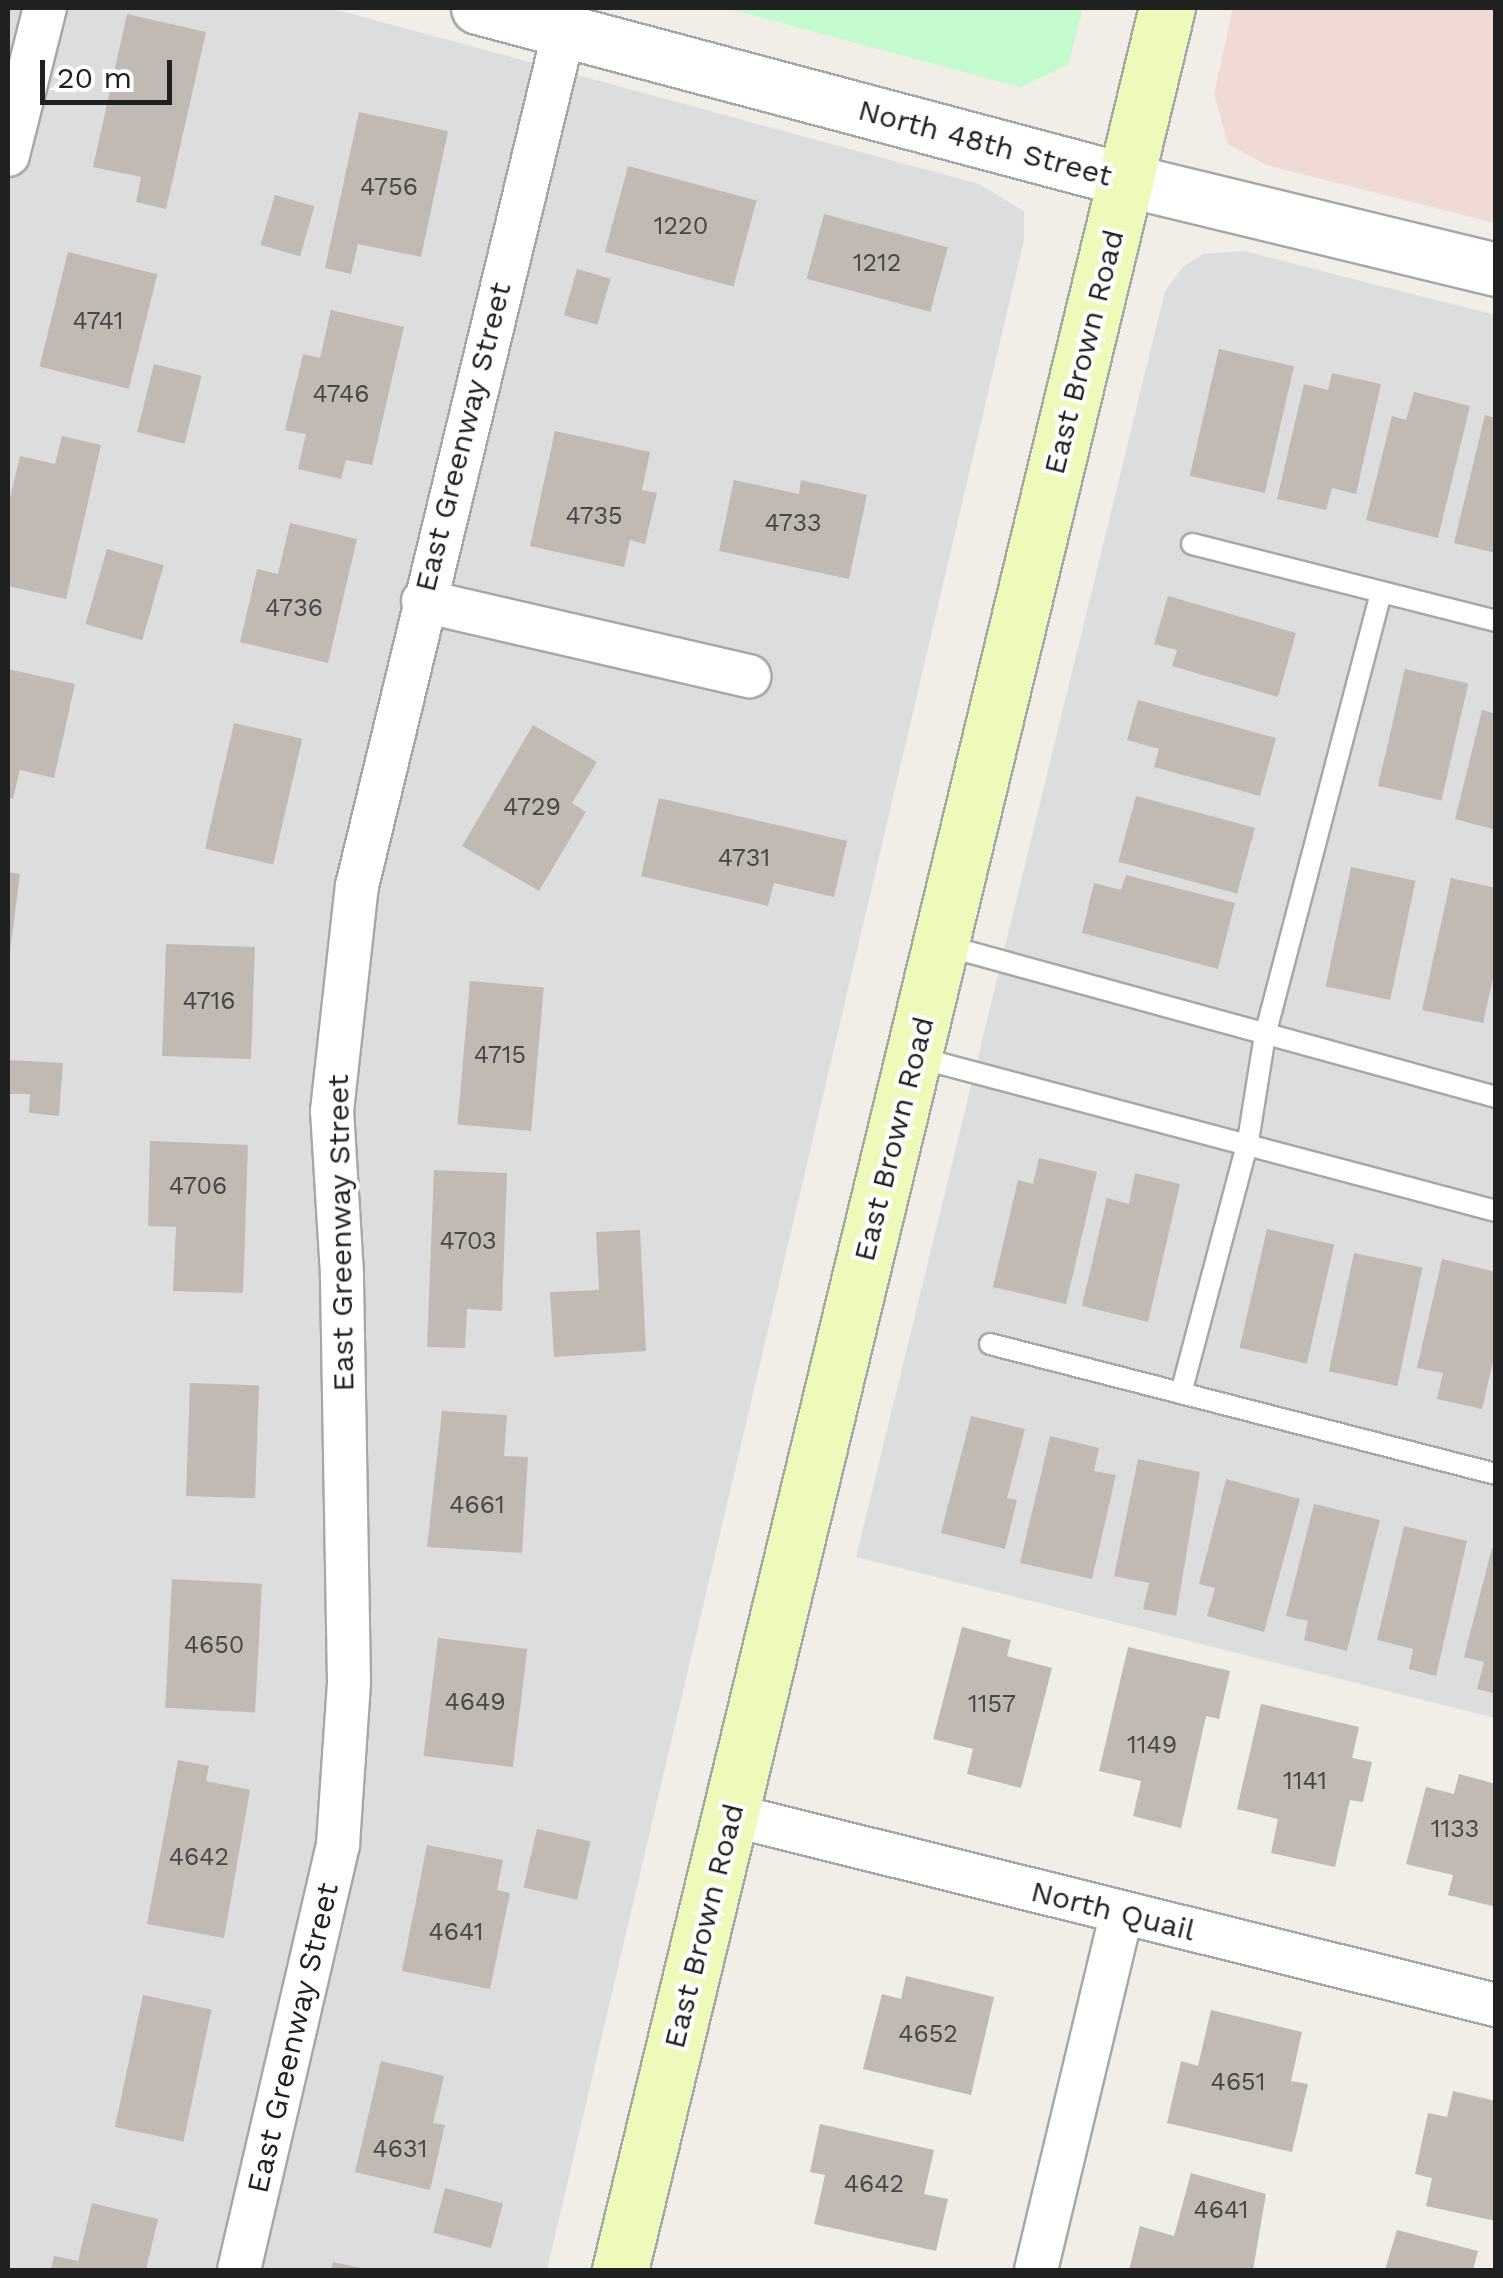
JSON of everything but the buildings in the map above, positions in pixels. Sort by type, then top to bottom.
[{"type":"main road","name":"East Brown Road","points":[[620,2270],[1167,8]]},
{"type":"street","points":[[8,155],[44,8]]},
{"type":"street","name":"North 48th Street","points":[[478,8],[1125,180],[1496,270]]},
{"type":"street","name":"East Greenway Street","points":[[239,2270],[338,1844],[349,1680],[342,1274],[332,1111],[357,886],[564,31]]},
{"type":"street","points":[[423,601],[749,676]]},
{"type":"street","name":"North Quail","points":[[730,1815],[1496,2005]]},
{"type":"street","points":[[1036,2270],[1122,1913]]},
{"type":"lane","points":[[1192,544],[1496,621]]},
{"type":"lane","points":[[1181,1393],[1248,1140],[1264,1035],[1381,592]]},
{"type":"lane","points":[[941,944],[1496,1097]]},
{"type":"lane","points":[[914,1056],[1248,1140],[1496,1211]]},
{"type":"lane","points":[[990,1344],[1496,1474]]},
{"type":"shaded area","points":[[8,8],[330,8],[979,184],[1024,211],[1024,240],[547,2270],[8,2270]]},
{"type":"shaded area","points":[[1233,8],[1495,8],[1495,223],[1266,165],[1228,144],[1214,94]]},
{"type":"shaded area","points":[[1244,251],[1495,315],[1495,1718],[856,1557],[1165,291],[1183,267],[1203,254]]},
{"type":"green space","points":[[726,8],[1083,8],[1068,65],[1020,87]]}]
